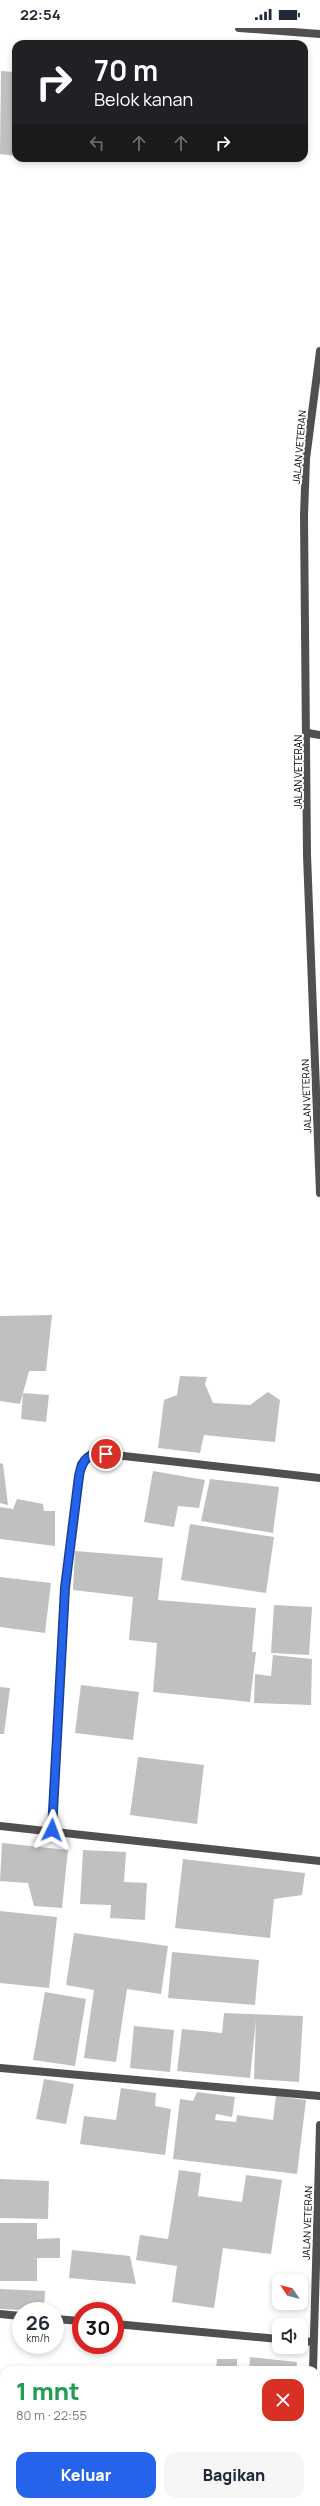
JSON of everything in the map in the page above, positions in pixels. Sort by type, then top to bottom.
[{"type":"street","points":[[239,28],[320,34]]},
{"type":"street","name":"JALAN VETERAN","points":[[320,351],[306,459],[304,516],[308,732],[307,855],[320,1193]]},
{"type":"street","points":[[308,732],[320,734]]},
{"type":"street","points":[[52,1830],[65,1588],[81,1464],[92,1453],[320,1478]]},
{"type":"street","points":[[0,1826],[52,1830],[320,1861]]},
{"type":"street","points":[[0,2068],[320,2096]]},
{"type":"street","name":"JALAN VETERAN","points":[[313,2366],[320,2125]]},
{"type":"street","points":[[0,2314],[12,2315]]},
{"type":"street","points":[[124,2325],[272,2338]]},
{"type":"street","points":[[308,2342],[313,2342]]},
{"type":"building","points":[[1,71],[12,72],[12,156],[0,154]]},
{"type":"building","points":[[52,1315],[46,1371],[29,1371],[20,1404],[0,1401],[0,1316]]},
{"type":"building","points":[[180,1376],[207,1377],[205,1384],[213,1403],[250,1405],[268,1392],[280,1400],[275,1442],[204,1435],[200,1453],[158,1448],[164,1400],[177,1395]]},
{"type":"building","points":[[23,1393],[49,1395],[46,1422],[21,1419]]},
{"type":"building","points":[[0,1463],[3,1464],[8,1505],[0,1503]]},
{"type":"building","points":[[153,1471],[205,1480],[199,1508],[178,1506],[174,1527],[144,1522]]},
{"type":"building","points":[[210,1479],[279,1487],[273,1533],[201,1521]]},
{"type":"building","points":[[17,1499],[43,1504],[44,1511],[55,1511],[55,1546],[0,1539],[0,1507],[13,1509]]},
{"type":"building","points":[[190,1524],[274,1537],[266,1593],[181,1580]]},
{"type":"building","points":[[75,1551],[163,1558],[158,1600],[256,1608],[252,1652],[256,1652],[250,1702],[153,1692],[157,1643],[129,1640],[133,1597],[73,1590]]},
{"type":"building","points":[[0,1577],[51,1583],[45,1633],[0,1627]]},
{"type":"building","points":[[274,1605],[312,1607],[309,1655],[271,1653]]},
{"type":"building","points":[[273,1655],[312,1659],[311,1705],[254,1703],[255,1674],[271,1676]]},
{"type":"building","points":[[81,1685],[139,1692],[133,1740],[75,1733]]},
{"type":"building","points":[[0,1687],[10,1688],[4,1734],[0,1734]]},
{"type":"building","points":[[138,1757],[204,1765],[197,1824],[130,1815]]},
{"type":"building","points":[[2,1843],[68,1850],[62,1908],[34,1906],[28,1883],[0,1881]]},
{"type":"building","points":[[83,1850],[126,1852],[124,1882],[147,1883],[145,1920],[110,1918],[111,1905],[80,1904]]},
{"type":"building","points":[[183,1859],[305,1873],[302,1895],[274,1899],[270,1938],[175,1928]]},
{"type":"building","points":[[0,1911],[57,1917],[49,1988],[0,1983]]},
{"type":"building","points":[[74,1933],[168,1946],[161,1994],[127,1989],[116,2062],[84,2058],[94,1990],[66,1985]]},
{"type":"building","points":[[172,1952],[259,1960],[255,2005],[168,1998]]},
{"type":"building","points":[[45,1992],[86,1999],[75,2066],[33,2060]]},
{"type":"building","points":[[224,2013],[303,2016],[299,2082],[254,2079],[256,2020],[250,2078],[177,2071],[182,2029],[222,2033]]},
{"type":"building","points":[[134,2026],[174,2030],[170,2072],[130,2068]]},
{"type":"building","points":[[44,2079],[74,2084],[66,2124],[36,2119]]},
{"type":"building","points":[[121,2088],[156,2093],[155,2106],[171,2109],[165,2155],[80,2144],[84,2116],[116,2120]]},
{"type":"building","points":[[197,2092],[235,2097],[232,2117],[216,2114],[215,2120],[236,2122],[237,2115],[273,2120],[276,2096],[306,2100],[297,2174],[173,2159],[180,2099],[193,2101]]},
{"type":"building","points":[[179,2170],[201,2173],[198,2196],[242,2202],[246,2175],[282,2180],[271,2254],[223,2248],[214,2308],[172,2302],[177,2266],[136,2260],[140,2235],[168,2239]]},
{"type":"building","points":[[0,2179],[49,2181],[48,2219],[0,2218]]},
{"type":"building","points":[[0,2223],[37,2223],[37,2239],[60,2238],[60,2258],[37,2258],[37,2281],[0,2281]]},
{"type":"building","points":[[72,2250],[130,2256],[136,2284],[69,2278]]},
{"type":"building","points":[[0,2289],[45,2291],[44,2302],[12,2302],[12,2310],[0,2309]]},
{"type":"building","points":[[250,2357],[297,2362],[296,2366],[249,2366]]},
{"type":"building","points":[[217,2359],[237,2359],[237,2366],[216,2366]]},
{"type":"route","points":[[52,1830],[65,1588],[79,1476],[81,1464],[86,1457],[92,1453],[106,1454]]}]
